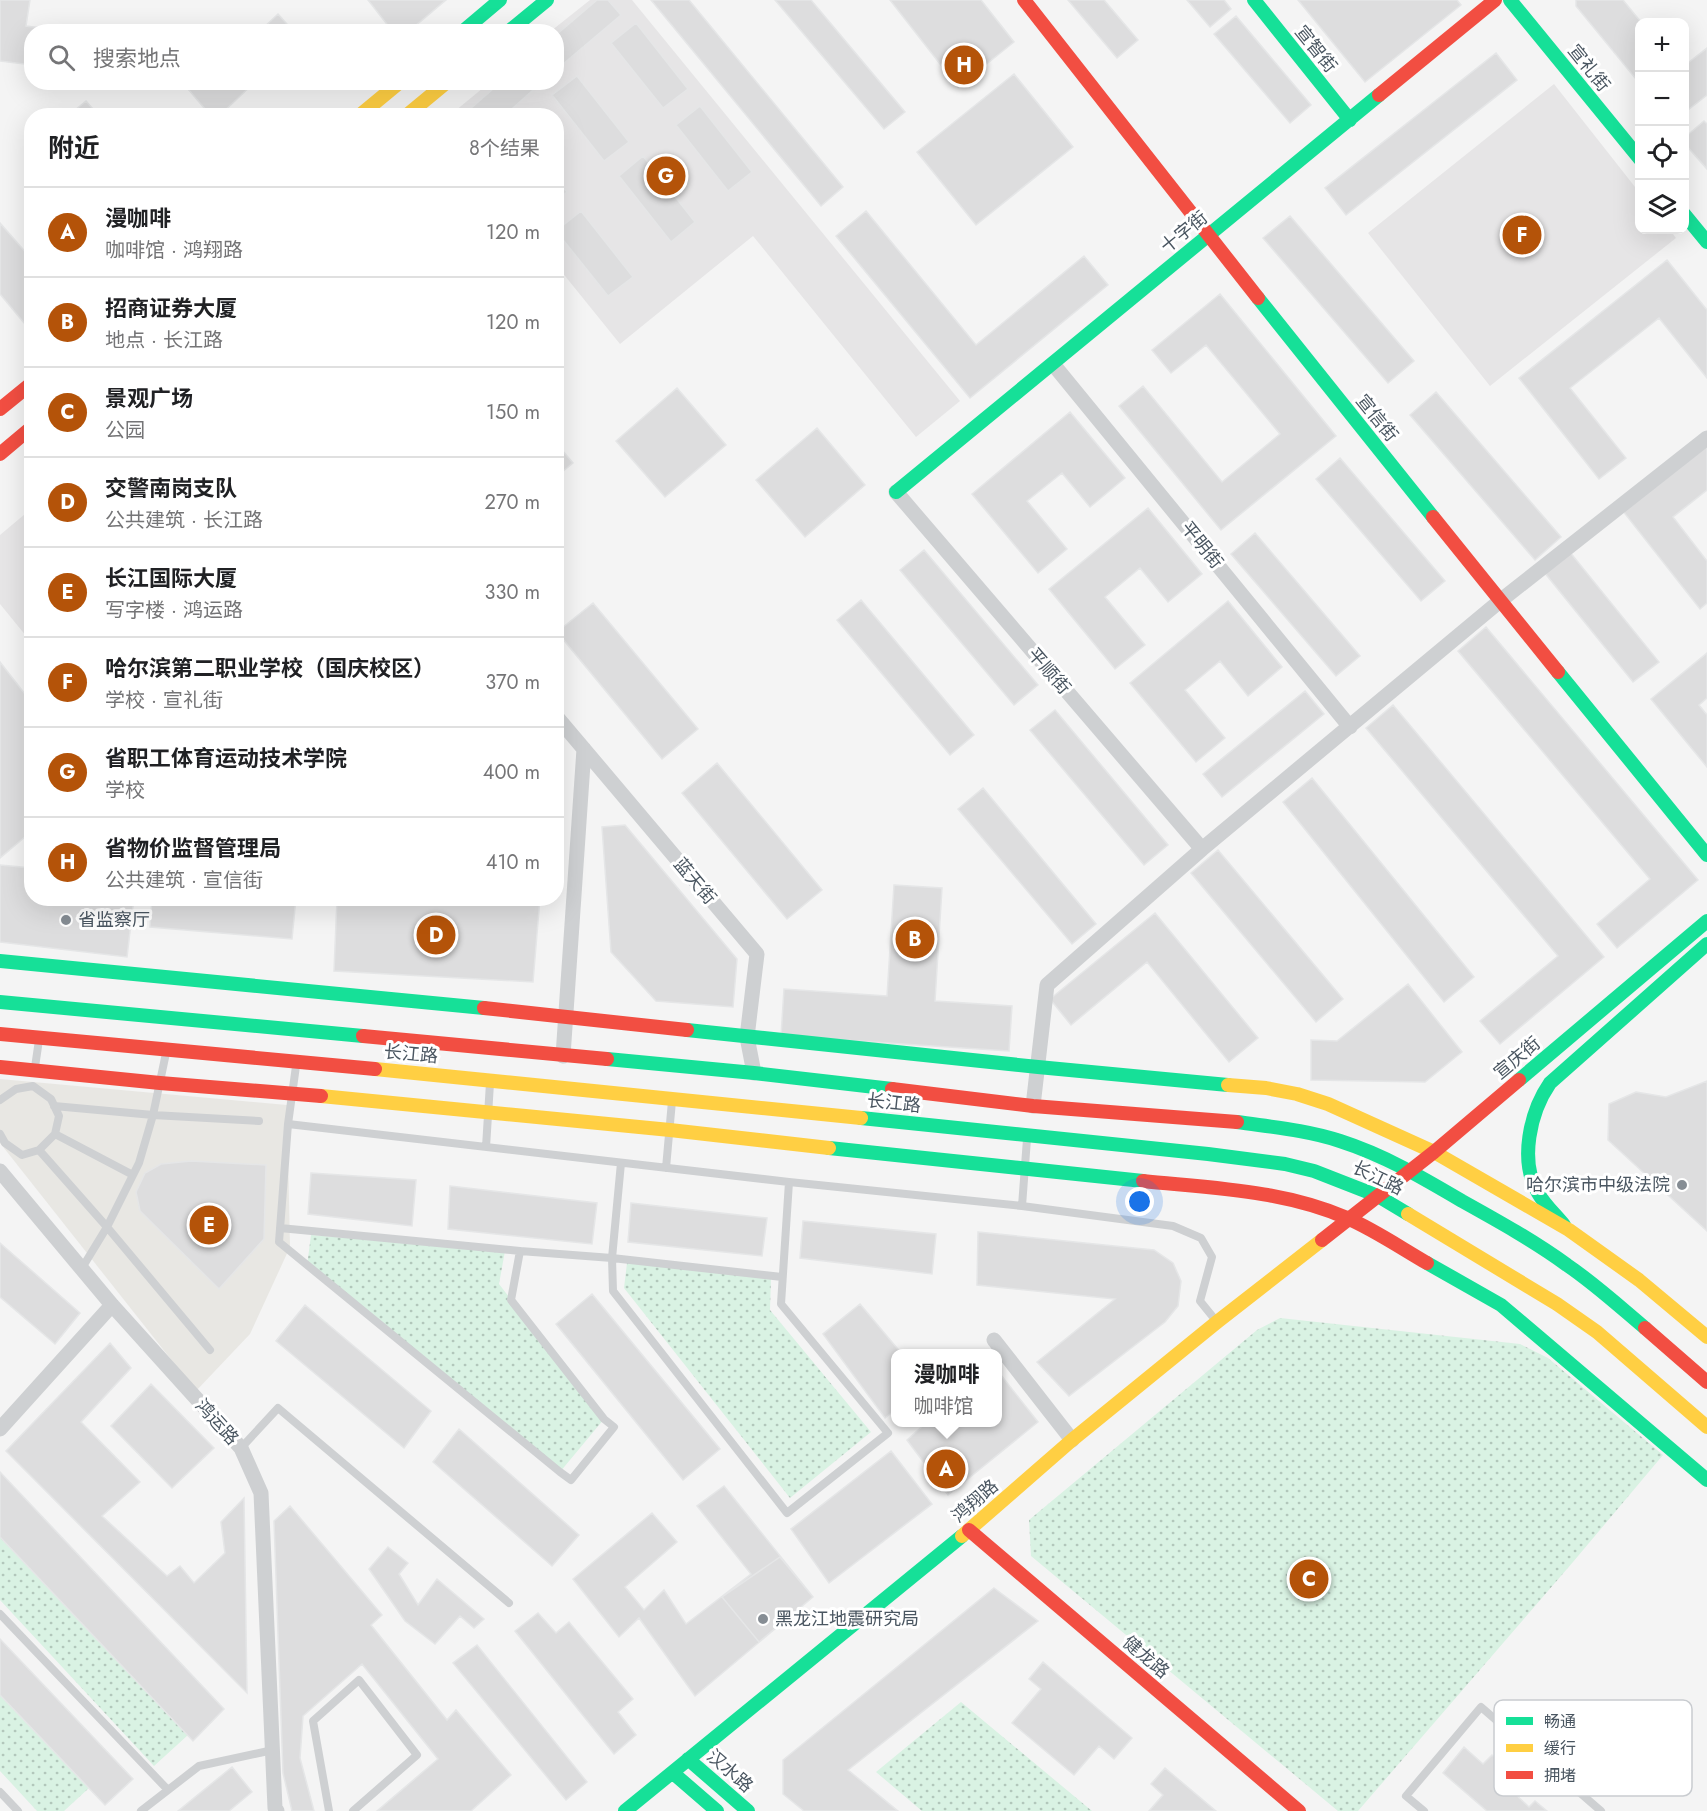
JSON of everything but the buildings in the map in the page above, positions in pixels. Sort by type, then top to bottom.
[{"type":"main road","points":[[472,24],[500,0]]},
{"type":"main road","points":[[518,24],[547,0]]},
{"type":"main road","name":"宣信街","points":[[1024,0],[1208,236],[1707,855]]},
{"type":"main road","name":"宣智街","points":[[1254,0],[1350,120]]},
{"type":"main road","name":"十字街","points":[[896,492],[1495,0]]},
{"type":"main road","name":"宣礼街","points":[[1510,0],[1635,153]]},
{"type":"main road","points":[[369,108],[390,90]]},
{"type":"main road","points":[[416,108],[437,90]]},
{"type":"main road","points":[[1689,220],[1707,242]]},
{"type":"main road","points":[[0,409],[24,390]]},
{"type":"main road","points":[[0,453],[24,434]]},
{"type":"main road","name":"宣庆街","points":[[1348,1218],[1434,1152],[1707,921]]},
{"type":"main road","points":[[1569,1230],[1537,1192],[1529,1167],[1527,1146],[1533,1117],[1545,1090],[1550,1083],[1707,944]]},
{"type":"main road","points":[[0,962],[566,1016],[1038,1067],[1266,1088],[1297,1094],[1328,1104],[1434,1152],[1569,1230],[1639,1280],[1707,1337]]},
{"type":"main road","name":"长江路","points":[[0,1002],[754,1073],[1033,1106],[1230,1121],[1294,1130],[1338,1140],[1373,1153],[1409,1170],[1523,1236],[1568,1265],[1707,1382]]},
{"type":"main road","name":"长江路","points":[[0,1035],[167,1048],[672,1098],[1285,1164],[1338,1179],[1378,1196],[1557,1304],[1598,1332],[1707,1427]]},
{"type":"main road","points":[[0,1067],[670,1130],[1250,1192],[1304,1203],[1348,1218],[1501,1305],[1707,1480]]},
{"type":"main road","name":"鸿翔路","points":[[625,1811],[969,1530],[1072,1440],[1348,1218]]},
{"type":"main road","name":"健龙路","points":[[969,1530],[1299,1811]]},
{"type":"main road","name":"汉水路","points":[[688,1759],[748,1811]]},
{"type":"main road","points":[[672,1773],[717,1811]]},
{"type":"street","name":"平明街","points":[[1053,364],[1350,727]]},
{"type":"street","points":[[1033,1106],[1047,985],[1202,849],[1500,601],[1707,438]]},
{"type":"street","name":"平顺街","points":[[896,492],[1202,849]]},
{"type":"street","name":"蓝天街","points":[[564,725],[757,954],[747,1037],[754,1073]]},
{"type":"street","points":[[563,1056],[584,749]]},
{"type":"street","name":"鸿运路","points":[[0,1171],[112,1305],[241,1448],[261,1493],[275,1808],[277,1811]]},
{"type":"street","points":[[0,1429],[112,1305]]},
{"type":"street","points":[[994,1340],[1001,1349]]},
{"type":"street","points":[[1002,1350],[1072,1440]]},
{"type":"lane","points":[[33,1086],[40,1039]]},
{"type":"lane","points":[[82,1268],[107,1227],[140,1163],[167,1048]]},
{"type":"lane","points":[[297,1061],[288,1124],[279,1242],[571,1480],[614,1427],[604,1419],[511,1300],[520,1251]]},
{"type":"lane","points":[[486,1147],[490,1080]]},
{"type":"lane","points":[[0,1100],[16,1089],[33,1086],[51,1099],[59,1116],[55,1134],[39,1150],[22,1155],[3,1145],[0,1134]]},
{"type":"lane","points":[[666,1168],[672,1098]]},
{"type":"lane","points":[[54,1106],[259,1121]]},
{"type":"lane","points":[[288,1124],[789,1182],[1022,1206],[1173,1226],[1201,1238],[1212,1257],[1200,1301],[1217,1322]]},
{"type":"lane","points":[[55,1134],[133,1175]]},
{"type":"lane","points":[[1022,1206],[1028,1135]]},
{"type":"lane","points":[[39,1150],[210,1350]]},
{"type":"lane","points":[[621,1162],[612,1258],[613,1291],[788,1513],[888,1433],[781,1304],[789,1182]]},
{"type":"lane","points":[[280,1228],[612,1258],[782,1277]]},
{"type":"lane","points":[[241,1448],[278,1408],[509,1603]]},
{"type":"lane","points":[[0,1614],[168,1790]]},
{"type":"lane","points":[[329,1811],[313,1721],[359,1680],[417,1755],[353,1811]]},
{"type":"lane","points":[[1424,1811],[1406,1796],[1481,1707],[1494,1718]]},
{"type":"lane","points":[[141,1811],[199,1766],[273,1750]]},
{"type":"lane","points":[[0,1792],[18,1811]]},
{"type":"lane","points":[[1584,1796],[1601,1811]]},
{"type":"shaded area","points":[[590,0],[632,0],[960,401],[916,437],[753,236],[620,344],[564,275],[564,108],[459,108],[481,90],[564,90],[564,24],[560,24]]},
{"type":"shaded area","points":[[1554,84],[1635,187],[1635,234],[1673,234],[1676,238],[1490,386],[1368,233]]},
{"type":"shaded area","points":[[24,515],[24,633],[0,604],[0,535]]},
{"type":"shaded area","points":[[0,1079],[287,1105],[290,1247],[250,1334],[196,1391],[0,1143]]},
{"type":"green space","points":[[311,1235],[505,1251],[499,1284],[604,1419],[560,1472],[307,1266]]},
{"type":"green space","points":[[627,1263],[771,1277],[770,1310],[871,1432],[790,1498],[624,1288]]},
{"type":"green space","points":[[1280,1318],[1520,1344],[1548,1358],[1663,1455],[1358,1811],[1338,1811],[1031,1556],[1029,1520],[1257,1330]]},
{"type":"green space","points":[[0,1537],[188,1735],[154,1766],[0,1600]]},
{"type":"green space","points":[[0,1695],[89,1788],[64,1811],[37,1811],[0,1771]]},
{"type":"green space","points":[[961,1702],[1092,1811],[922,1811],[876,1772]]},
{"type":"traffic: fast","points":[[472,24],[500,0]]},
{"type":"traffic: fast","points":[[518,24],[547,0]]},
{"type":"traffic: fast","points":[[1254,0],[1350,120]]},
{"type":"traffic: fast","points":[[1510,0],[1635,153]]},
{"type":"traffic: fast","points":[[896,492],[1379,95]]},
{"type":"traffic: fast","points":[[1689,220],[1707,242]]},
{"type":"traffic: fast","points":[[1258,298],[1433,517]]},
{"type":"traffic: fast","points":[[1558,672],[1707,855]]},
{"type":"traffic: fast","points":[[1519,1080],[1707,921]]},
{"type":"traffic: fast","points":[[1564,1225],[1538,1193],[1529,1166],[1529,1137],[1532,1122],[1543,1095],[1550,1083],[1707,944]]},
{"type":"traffic: fast","points":[[0,961],[484,1008]]},
{"type":"traffic: fast","points":[[0,1002],[363,1036]]},
{"type":"traffic: fast","points":[[687,1030],[1228,1085]]},
{"type":"traffic: fast","points":[[607,1059],[892,1089]]},
{"type":"traffic: fast","points":[[861,1118],[1285,1164],[1314,1171],[1378,1196],[1408,1214]]},
{"type":"traffic: fast","points":[[1237,1122],[1327,1137],[1372,1153],[1403,1168],[1542,1248],[1587,1280],[1645,1328]]},
{"type":"traffic: fast","points":[[829,1148],[1143,1181]]},
{"type":"traffic: fast","points":[[1427,1263],[1501,1305],[1707,1480]]},
{"type":"traffic: fast","points":[[625,1811],[962,1536]]},
{"type":"traffic: fast","points":[[688,1759],[748,1811]]},
{"type":"traffic: fast","points":[[673,1773],[717,1811]]},
{"type":"traffic: slow","points":[[369,108],[390,90]]},
{"type":"traffic: slow","points":[[416,108],[437,90]]},
{"type":"traffic: slow","points":[[375,1069],[861,1118]]},
{"type":"traffic: slow","points":[[1228,1085],[1266,1088],[1297,1094],[1328,1104],[1434,1152],[1569,1230],[1639,1280],[1707,1337]]},
{"type":"traffic: slow","points":[[321,1096],[829,1148]]},
{"type":"traffic: slow","points":[[1408,1214],[1557,1304],[1597,1332],[1707,1427]]},
{"type":"traffic: slow","points":[[962,1536],[1072,1440],[1322,1240]]},
{"type":"traffic: jam","points":[[1024,0],[1258,298]]},
{"type":"traffic: jam","points":[[1379,95],[1495,0]]},
{"type":"traffic: jam","points":[[0,409],[24,390]]},
{"type":"traffic: jam","points":[[0,454],[24,434]]},
{"type":"traffic: jam","points":[[1433,517],[1558,672]]},
{"type":"traffic: jam","points":[[484,1008],[687,1030]]},
{"type":"traffic: jam","points":[[0,1034],[375,1069]]},
{"type":"traffic: jam","points":[[363,1036],[607,1059]]},
{"type":"traffic: jam","points":[[0,1067],[321,1096]]},
{"type":"traffic: jam","points":[[1322,1240],[1434,1152],[1519,1080]]},
{"type":"traffic: jam","points":[[892,1089],[1033,1106],[1237,1122]]},
{"type":"traffic: jam","points":[[1143,1181],[1221,1188],[1298,1201],[1357,1222],[1427,1263]]},
{"type":"traffic: jam","points":[[1645,1328],[1707,1382]]},
{"type":"traffic: jam","points":[[969,1530],[1299,1811]]},
{"type":"place","name":"省物价监督管理局","points":[[964,65]]},
{"type":"place","name":"省职工体育运动技术学院","points":[[666,176]]},
{"type":"place","name":"哈尔滨第二职业学校（国庆校区）","points":[[1522,235]]},
{"type":"place","name":"省监察厅","points":[[66,920]]},
{"type":"place","name":"交警南岗支队","points":[[436,935]]},
{"type":"place","name":"招商证券大厦","points":[[915,939]]},
{"type":"place","name":"哈尔滨市中级法院","points":[[1682,1185]]},
{"type":"place","name":"长江国际大厦","points":[[209,1225]]},
{"type":"place","name":"漫咖啡","points":[[946,1469]]},
{"type":"place","name":"景观广场","points":[[1309,1579]]},
{"type":"place","name":"黑龙江地震研究局","points":[[763,1619]]}]
